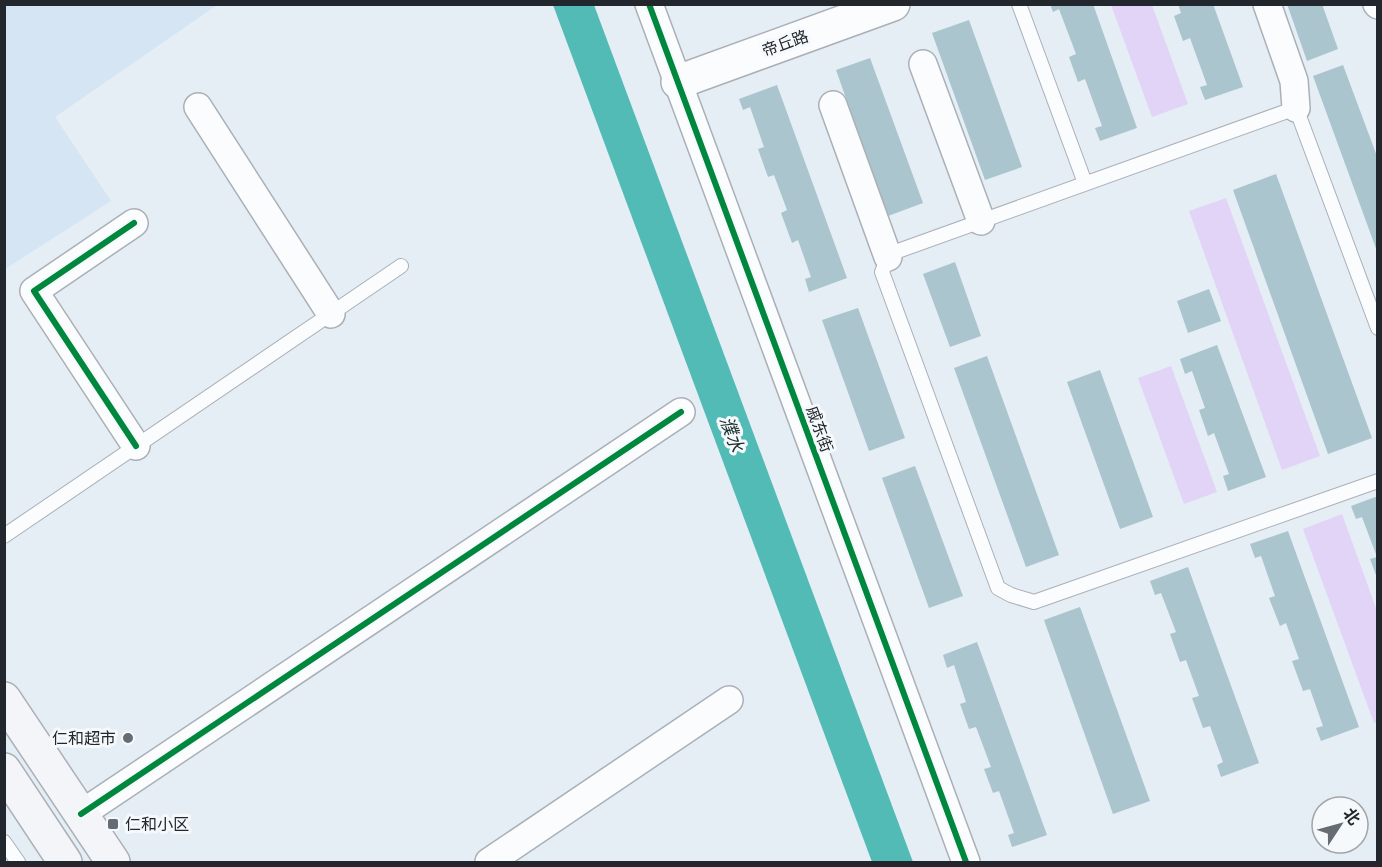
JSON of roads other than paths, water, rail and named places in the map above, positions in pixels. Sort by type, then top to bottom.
[{"type":"main road","points":[[4,699],[113,862]]},
{"type":"main road","points":[[4,770],[65,862]]},
{"type":"street","name":"戚东街","points":[[649,4],[966,862]]},
{"type":"street","name":"帝丘路","points":[[678,82],[892,4]]},
{"type":"street","points":[[1267,4],[1294,81],[1296,108]]},
{"type":"street","points":[[923,64],[981,221]]},
{"type":"street","points":[[833,105],[888,257]]},
{"type":"street","points":[[198,107],[331,314]]},
{"type":"street","points":[[134,223],[34,291],[136,447]]},
{"type":"street","points":[[81,813],[681,412]]},
{"type":"street","points":[[489,862],[729,700]]},
{"type":"lane","points":[[1019,4],[1085,183]]},
{"type":"lane","points":[[1377,328],[1296,108],[895,252],[888,257],[882,272],[998,588],[1011,595],[1034,602],[1377,481]]},
{"type":"lane","points":[[4,536],[401,266]]},
{"type":"lane","points":[[4,842],[18,862]]},
{"type":"water","name":"濮水","points":[[553,5],[594,5],[913,862],[872,862]]},
{"type":"place","name":"仁和超市","points":[[128,738]]},
{"type":"place","name":"仁和小区","points":[[113,824]]}]
